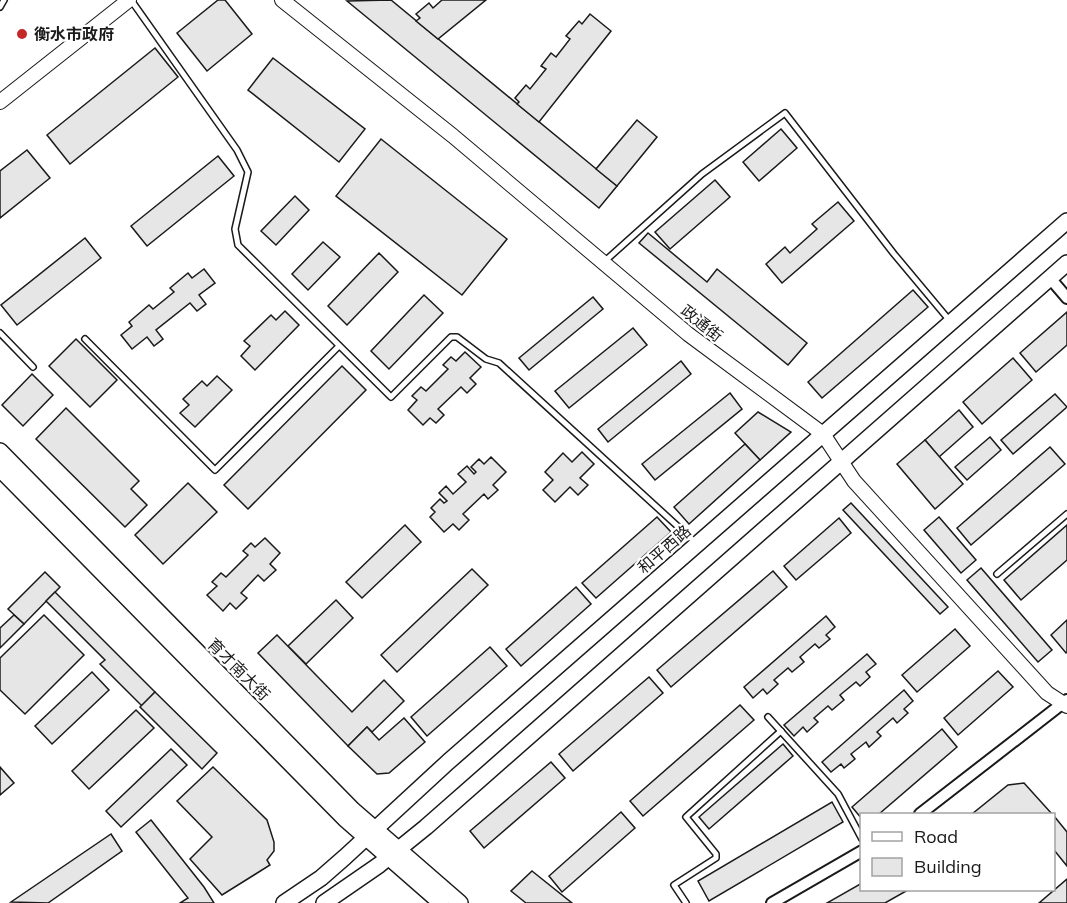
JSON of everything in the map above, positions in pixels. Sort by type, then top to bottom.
[{"type":"main road","name":"和平西路","points":[[284,903],[321,878],[448,762],[1067,221]]},
{"type":"main road","points":[[324,903],[393,854],[1067,263]]},
{"type":"main road","name":"育才南大街","points":[[0,451],[371,834]]},
{"type":"main road","name":"育才南大街","points":[[0,469],[441,903]]},
{"type":"main road","name":"育才南大街","points":[[393,854],[460,903]]},
{"type":"street","points":[[0,102],[130,0]]},
{"type":"street","name":"政通街","points":[[282,0],[453,136],[688,334],[824,434],[854,481],[906,541],[1047,693],[1066,703]]},
{"type":"street","points":[[1050,278],[1067,298]]},
{"type":"street","points":[[921,813],[1066,703]]},
{"type":"street","points":[[772,903],[790,898],[860,852]]},
{"type":"lane","points":[[0,7],[4,0]]},
{"type":"lane","points":[[130,0],[237,150],[248,172],[235,229],[238,245],[391,397],[451,337],[457,337],[486,359],[499,363],[698,544]]},
{"type":"lane","points":[[603,263],[702,174],[785,113],[894,254],[951,322]]},
{"type":"lane","points":[[0,333],[33,367]]},
{"type":"lane","points":[[85,339],[216,470],[339,346]]},
{"type":"lane","points":[[997,574],[1067,514]]},
{"type":"lane","points":[[768,717],[838,794],[860,837]]},
{"type":"lane","points":[[686,903],[674,885],[716,858],[716,854],[686,818],[781,730]]},
{"type":"building","points":[[218,0],[225,0],[252,34],[207,71],[177,33]]},
{"type":"building","points":[[391,0],[617,186],[599,208],[347,1]]},
{"type":"building","points":[[442,0],[486,0],[438,39],[416,21],[420,18],[416,14],[429,3],[433,8]]},
{"type":"building","points":[[590,14],[611,31],[539,122],[517,104],[519,102],[515,98],[526,85],[530,89],[546,69],[541,66],[551,53],[556,57],[570,39],[566,36],[579,21],[582,24]]},
{"type":"building","points":[[155,48],[178,77],[70,164],[47,135]]},
{"type":"building","points":[[273,58],[365,129],[339,162],[248,90]]},
{"type":"building","points":[[637,120],[657,137],[617,186],[596,169]]},
{"type":"building","points":[[781,129],[797,148],[759,181],[743,162]]},
{"type":"building","points":[[381,139],[507,239],[462,295],[336,196]]},
{"type":"building","points":[[27,150],[50,178],[0,218],[0,171]]},
{"type":"building","points":[[218,156],[234,176],[147,246],[131,226]]},
{"type":"building","points":[[715,180],[730,197],[670,249],[655,232]]},
{"type":"building","points":[[295,196],[309,210],[276,245],[261,231]]},
{"type":"building","points":[[838,202],[854,221],[782,283],[766,264],[785,247],[790,253],[817,229],[812,224]]},
{"type":"building","points":[[648,233],[707,282],[717,269],[807,343],[788,365],[639,243]]},
{"type":"building","points":[[85,238],[101,258],[17,325],[1,305]]},
{"type":"building","points":[[323,242],[340,257],[308,290],[292,274]]},
{"type":"building","points":[[379,253],[398,272],[347,325],[328,306]]},
{"type":"building","points":[[204,269],[215,283],[199,295],[206,304],[197,311],[190,303],[156,330],[163,339],[154,346],[147,337],[132,349],[121,335],[132,326],[129,322],[149,305],[153,309],[174,292],[170,288],[188,273],[192,278]]},
{"type":"building","points":[[913,290],[928,307],[822,398],[808,382]]},
{"type":"building","points":[[424,295],[443,313],[389,369],[371,351]]},
{"type":"building","points":[[593,297],[603,309],[529,370],[519,358]]},
{"type":"building","points":[[285,311],[299,325],[255,370],[241,356],[250,346],[244,341],[271,315],[276,320]]},
{"type":"building","points":[[1067,312],[1067,345],[1036,372],[1020,353]]},
{"type":"building","points":[[633,328],[647,345],[569,408],[555,391]]},
{"type":"building","points":[[76,339],[117,380],[90,407],[49,366]]},
{"type":"building","points":[[465,352],[481,367],[470,378],[476,384],[467,393],[461,387],[438,409],[444,415],[436,423],[430,418],[423,425],[408,410],[417,400],[412,396],[421,387],[426,391],[448,369],[443,365],[451,357],[456,361]]},
{"type":"building","points":[[1013,358],[1032,380],[982,424],[963,402]]},
{"type":"building","points":[[681,361],[691,374],[608,442],[598,429]]},
{"type":"building","points":[[342,366],[366,390],[248,509],[224,485]]},
{"type":"building","points":[[32,374],[53,395],[23,426],[2,405]]},
{"type":"building","points":[[217,376],[232,390],[195,427],[180,413],[189,405],[183,399],[202,381],[207,386]]},
{"type":"building","points":[[730,393],[742,409],[655,480],[642,464]]},
{"type":"building","points":[[1055,394],[1067,407],[1013,454],[1001,440]]},
{"type":"building","points":[[66,408],[139,481],[131,489],[147,505],[125,527],[36,439]]},
{"type":"building","points":[[959,410],[973,427],[939,457],[925,440]]},
{"type":"building","points":[[758,412],[791,432],[760,460],[735,433]]},
{"type":"building","points":[[990,437],[1001,450],[967,480],[955,467]]},
{"type":"building","points":[[925,440],[963,484],[935,509],[897,464]]},
{"type":"building","points":[[745,444],[760,460],[689,524],[674,507]]},
{"type":"building","points":[[1050,447],[1065,464],[971,545],[957,528]]},
{"type":"building","points":[[582,452],[594,464],[580,478],[588,485],[578,495],[570,487],[555,502],[543,490],[553,480],[545,472],[563,453],[572,462]]},
{"type":"building","points":[[491,457],[506,472],[493,485],[498,490],[488,499],[484,494],[463,514],[469,520],[459,530],[453,524],[444,532],[430,517],[435,512],[431,508],[440,499],[444,503],[447,501],[439,493],[446,486],[453,494],[466,482],[458,474],[467,466],[474,474],[476,472],[471,467],[479,459],[484,464]]},
{"type":"building","points":[[188,483],[217,512],[163,564],[135,535]]},
{"type":"building","points":[[851,503],[948,607],[940,614],[843,510]]},
{"type":"building","points":[[657,517],[671,532],[596,598],[582,583]]},
{"type":"building","points":[[939,517],[976,560],[961,573],[924,530]]},
{"type":"building","points":[[839,518],[851,533],[796,580],[784,566]]},
{"type":"building","points":[[405,525],[421,542],[362,598],[346,582]]},
{"type":"building","points":[[1067,525],[1067,560],[1021,600],[1004,580]]},
{"type":"building","points":[[265,538],[280,553],[270,564],[276,570],[264,581],[258,575],[241,593],[247,598],[236,609],[230,603],[223,611],[207,595],[217,586],[212,582],[221,573],[226,577],[248,555],[243,551],[251,543],[255,547]]},
{"type":"building","points":[[981,568],[1052,650],[1038,662],[967,580]]},
{"type":"building","points":[[472,569],[488,585],[397,672],[381,655]]},
{"type":"building","points":[[773,571],[787,587],[671,687],[657,670]]},
{"type":"building","points":[[45,572],[60,587],[24,624],[8,609]]},
{"type":"building","points":[[576,587],[591,604],[521,666],[506,649]]},
{"type":"building","points":[[55,592],[155,692],[142,706],[100,664],[105,660],[46,601]]},
{"type":"building","points":[[336,600],[353,618],[306,664],[288,646]]},
{"type":"building","points":[[14,615],[24,624],[0,648],[0,628]]},
{"type":"building","points":[[44,615],[84,655],[25,714],[0,690],[0,658]]},
{"type":"building","points":[[826,616],[835,627],[826,635],[830,639],[819,648],[815,644],[800,657],[804,662],[792,672],[788,668],[774,680],[778,684],[767,694],[763,689],[753,698],[744,687]]},
{"type":"building","points":[[1067,620],[1067,652],[1066,653],[1051,635]]},
{"type":"building","points":[[955,629],[970,646],[917,692],[902,675]]},
{"type":"building","points":[[277,635],[352,712],[384,680],[404,701],[372,732],[367,727],[348,746],[258,653]]},
{"type":"building","points":[[490,647],[507,666],[427,736],[411,717]]},
{"type":"building","points":[[867,654],[876,664],[866,672],[870,677],[860,686],[856,682],[840,695],[844,700],[832,710],[828,706],[814,718],[818,722],[807,732],[803,727],[794,736],[784,725]]},
{"type":"building","points":[[998,671],[1013,687],[958,735],[944,718]]},
{"type":"building","points":[[92,672],[109,690],[52,744],[35,726]]},
{"type":"building","points":[[649,677],[663,693],[573,771],[559,754]]},
{"type":"building","points":[[904,690],[913,701],[904,709],[908,713],[897,723],[893,718],[877,732],[881,736],[869,747],[866,742],[851,754],[855,759],[844,768],[841,764],[831,772],[822,762]]},
{"type":"building","points":[[155,692],[217,753],[202,769],[140,707]]},
{"type":"building","points":[[740,705],[754,720],[643,816],[630,801]]},
{"type":"building","points":[[136,710],[154,728],[89,789],[72,771]]},
{"type":"building","points":[[404,718],[425,742],[389,773],[377,774],[348,746],[367,727],[379,740]]},
{"type":"building","points":[[942,729],[957,747],[880,813],[860,813],[860,817],[852,807]]},
{"type":"building","points":[[783,744],[793,756],[709,829],[699,817]]},
{"type":"building","points":[[171,749],[187,765],[121,827],[106,811]]},
{"type":"building","points":[[551,762],[565,778],[484,848],[470,831]]},
{"type":"building","points":[[0,767],[14,783],[0,795]]},
{"type":"building","points":[[213,767],[267,820],[274,842],[274,851],[267,860],[270,865],[222,895],[190,859],[212,837],[177,801]]},
{"type":"building","points":[[1024,783],[1051,813],[973,813],[1008,785]]},
{"type":"building","points":[[832,802],[843,822],[709,901],[698,881]]},
{"type":"building","points":[[621,812],[635,828],[562,892],[549,876]]},
{"type":"building","points":[[1055,817],[1067,832],[1067,866],[1055,851]]},
{"type":"building","points":[[151,820],[214,903],[180,903],[188,898],[136,832]]},
{"type":"building","points":[[111,834],[122,851],[48,903],[11,902]]},
{"type":"building","points":[[532,871],[572,903],[526,903],[511,891]]},
{"type":"building","points":[[1067,879],[1067,903],[1039,903],[1055,891]]},
{"type":"building","points":[[860,884],[860,891],[906,891],[885,903],[827,903]]},
{"type":"place","name":"衡水市政府","points":[[22,34]]}]
